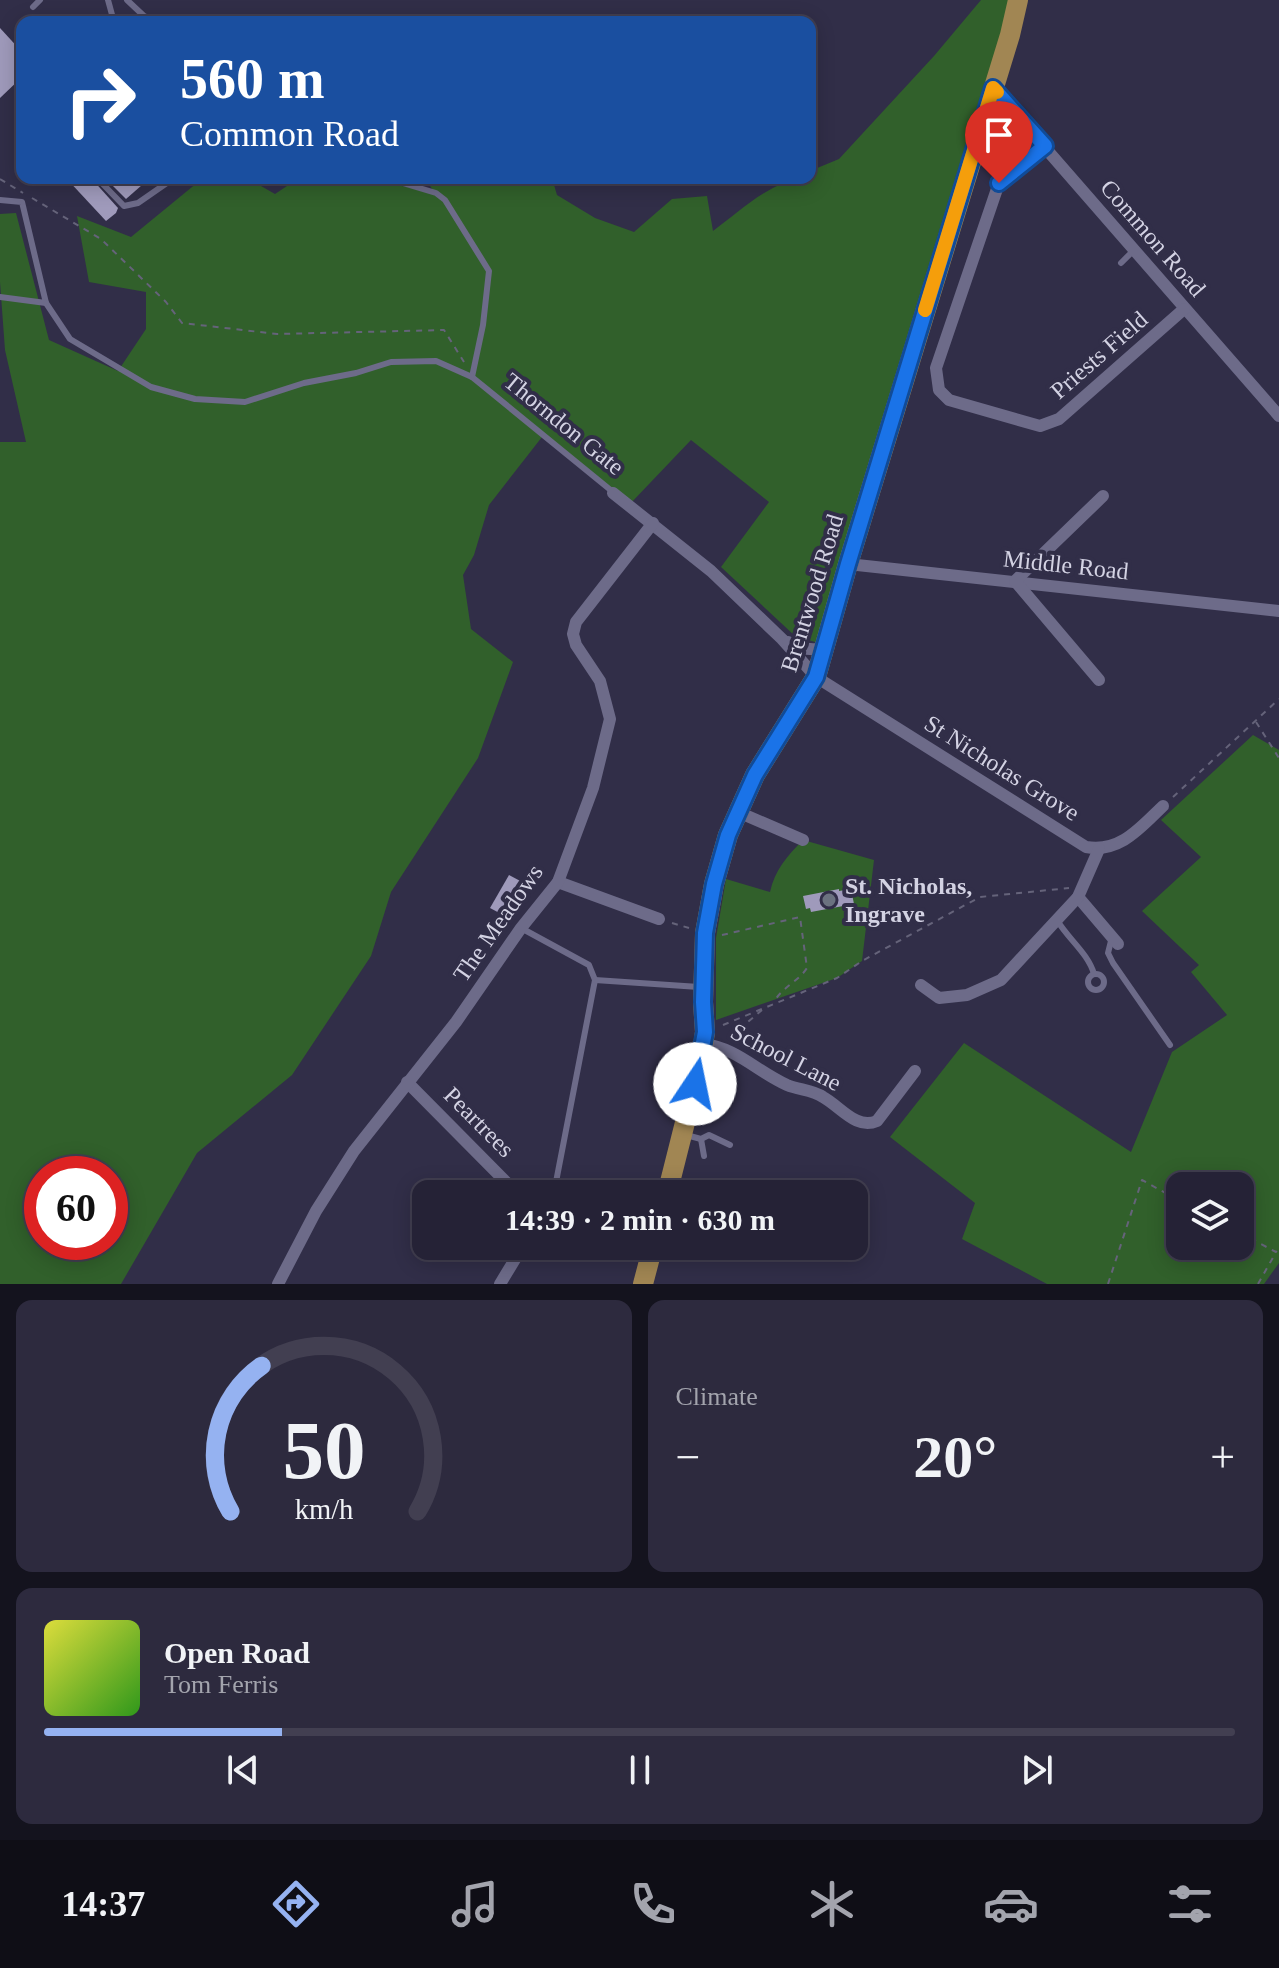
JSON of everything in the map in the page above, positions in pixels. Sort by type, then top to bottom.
[{"type":"main road","name":"Brentwood Road","points":[[673,1180],[692,1136],[710,1041],[703,987],[705,936],[714,884],[738,812],[755,775],[816,677],[1018,0]]},
{"type":"main road","points":[[643,1284],[649,1260]]},
{"type":"street","name":"Common Road","points":[[993,88],[1279,416]]},
{"type":"street","name":"Priests Field","points":[[1045,146],[999,183],[936,368],[939,390],[949,400],[1040,426],[1059,419],[1184,309]]},
{"type":"street","name":"Thorndon Gate","points":[[613,493],[711,571],[782,639],[816,677]]},
{"type":"street","points":[[1099,680],[1015,581],[1103,496]]},
{"type":"street","name":"The Meadows","points":[[278,1284],[316,1211],[354,1151],[456,1022],[521,928],[558,882],[593,788],[610,719],[600,681],[576,645],[573,634],[576,622],[653,523]]},
{"type":"street","name":"Middle Road","points":[[848,564],[1279,611]]},
{"type":"street","points":[[782,639],[798,648],[824,648]]},
{"type":"street","name":"St Nicholas Grove","points":[[816,677],[1086,847],[1099,849]]},
{"type":"street","points":[[921,985],[939,998],[967,995],[1001,980],[1078,897],[1099,849],[1115,846],[1131,836],[1163,806]]},
{"type":"street","points":[[738,812],[803,840]]},
{"type":"street","points":[[558,882],[659,919]]},
{"type":"street","points":[[1078,897],[1115,940]]},
{"type":"street","name":"School Lane","points":[[710,1041],[788,1085],[821,1095],[859,1123],[869,1125],[877,1121],[915,1071]]},
{"type":"street","name":"Peartrees","points":[[407,1082],[504,1180]]},
{"type":"street","points":[[500,1284],[515,1260]]},
{"type":"lane","points":[[33,7],[40,0]]},
{"type":"lane","points":[[127,0],[144,16]]},
{"type":"lane","points":[[103,184],[124,206],[138,203],[165,184]]},
{"type":"lane","name":"Thorndon Gate","points":[[406,184],[436,193],[445,200],[489,271],[483,325],[472,377],[613,493]]},
{"type":"lane","points":[[0,200],[22,202],[46,303],[70,339],[151,387],[195,399],[245,402],[304,383],[356,373],[391,362],[436,361],[472,377]]},
{"type":"lane","points":[[1121,263],[1134,250]]},
{"type":"lane","points":[[0,297],[46,303]]},
{"type":"lane","points":[[1057,920],[1072,943],[1090,961],[1094,974]]},
{"type":"lane","points":[[521,928],[589,965],[595,980],[556,1180]]},
{"type":"lane","points":[[1115,940],[1108,953],[1113,963],[1170,1045]]},
{"type":"lane","points":[[595,980],[703,987]]},
{"type":"lane","points":[[704,1156],[692,1136],[709,1135],[730,1145]]},
{"type":"path","points":[[0,179],[101,239],[166,302],[182,323],[277,334],[444,330],[472,377]]},
{"type":"path","points":[[1163,806],[1279,699]]},
{"type":"path","points":[[1256,721],[1279,758]]},
{"type":"path","points":[[710,1041],[773,1004],[837,978],[862,961],[980,897],[1070,888],[1078,897]]},
{"type":"path","points":[[659,919],[705,936],[800,917],[808,959],[802,977],[779,992],[773,1004],[732,1033],[710,1041]]},
{"type":"path","points":[[1108,1284],[1142,1180],[1166,1193]]},
{"type":"path","points":[[1254,1240],[1276,1252]]},
{"type":"path","points":[[1258,1284],[1279,1248]]},
{"type":"green space","points":[[981,0],[1018,0],[825,645],[795,636],[721,567],[769,502],[691,440],[629,505],[542,437],[489,505],[474,555],[463,575],[471,629],[513,662],[478,758],[391,892],[371,956],[292,1075],[197,1153],[121,1284],[0,1284],[0,442],[26,442],[5,350],[0,282],[0,214],[16,213],[49,340],[118,371],[146,329],[146,292],[89,282],[77,216],[131,237],[196,184],[258,184],[275,194],[290,184],[391,184],[434,192],[429,184],[554,184],[557,195],[595,218],[634,232],[672,199],[707,196],[713,231],[781,184],[816,184],[816,169],[839,159]]},
{"type":"green space","points":[[1253,735],[1279,750],[1279,1263],[1264,1284],[1047,1284],[962,1239],[975,1203],[890,1137],[964,1043],[1131,1152],[1172,1052],[1227,1015],[1191,972],[1199,965],[1142,911],[1201,857],[1161,820]]},
{"type":"green space","points":[[803,840],[874,860],[862,961],[837,978],[716,1020],[716,938],[726,879],[770,892],[782,864]]},
{"type":"building","points":[[0,28],[16,45],[16,83],[0,98]]},
{"type":"building","points":[[72,184],[96,184],[118,208],[106,221]]},
{"type":"building","points":[[111,184],[143,184],[126,199]]},
{"type":"building","points":[[509,875],[524,883],[505,916],[490,908]]},
{"type":"building","name":"St. Nicholas, Ingrave","points":[[851,889],[854,904],[811,912],[810,908],[806,909],[803,896]]},
{"type":"slow traffic","points":[[925,310],[993,88],[997,92]]},
{"type":"place","name":"St. Nicholas, Ingrave","points":[[829,900]]},
{"type":"route","points":[[695,1084],[705,1032],[705,933],[714,884],[728,835],[755,775],[816,677],[993,88],[1045,146],[999,183]]}]
